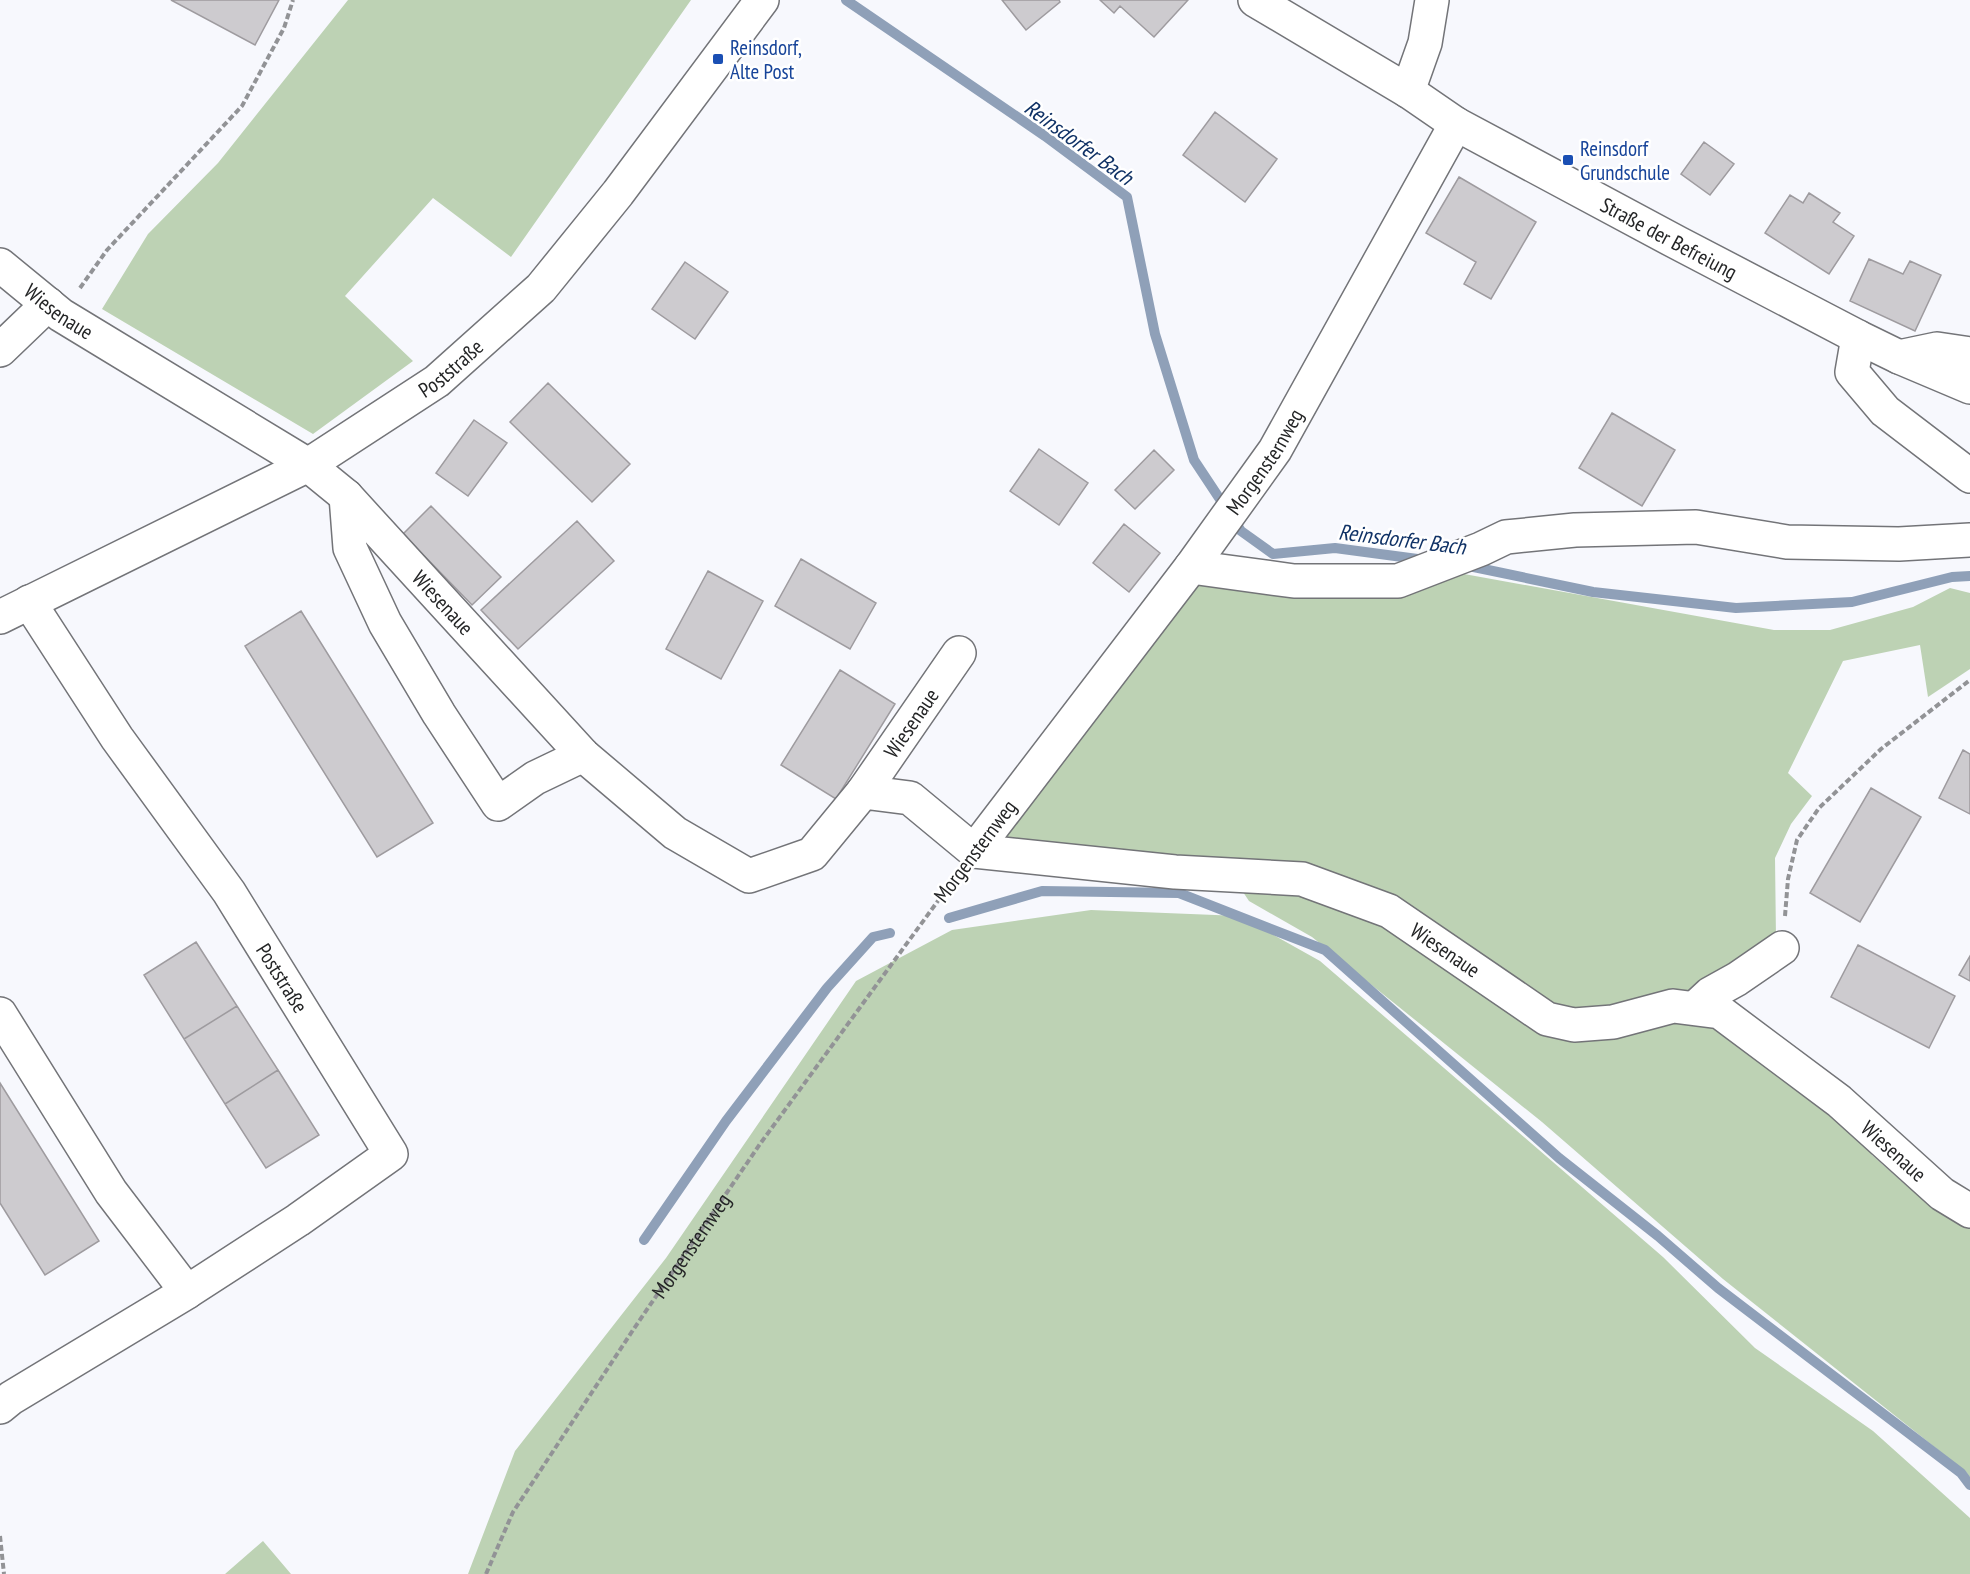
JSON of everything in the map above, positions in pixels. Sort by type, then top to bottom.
[{"type":"street","name":"Poststraße","points":[[0,617],[308,465],[437,381],[542,288],[618,193],[762,0]]},
{"type":"street","name":"Straße der Befreiung","points":[[1255,0],[1408,91],[1456,124],[1858,337],[1970,387]]},
{"type":"street","points":[[1408,91],[1425,43],[1432,0]]},
{"type":"street","name":"Morgensternweg","points":[[974,851],[1191,567],[1275,450],[1456,124]]},
{"type":"street","name":"Wiesenaue","points":[[0,265],[54,310],[308,465],[346,496],[583,755],[675,832],[749,876],[812,854],[863,792],[959,653]]},
{"type":"street","points":[[0,350],[54,310]]},
{"type":"street","points":[[1858,337],[1852,372],[1886,411],[1970,476]]},
{"type":"street","points":[[1899,357],[1937,349],[1970,354]]},
{"type":"street","points":[[346,496],[350,548],[385,623],[439,714],[498,804],[535,778],[583,755]]},
{"type":"street","points":[[1191,567],[1294,581],[1398,580],[1426,571],[1506,537],[1575,530],[1696,527],[1787,542],[1899,544],[1970,540]]},
{"type":"street","name":"Poststraße","points":[[0,1407],[10,1398],[187,1292],[298,1220],[391,1154],[229,891],[117,738],[29,602]]},
{"type":"street","points":[[863,792],[910,798],[974,851]]},
{"type":"street","name":"Wiesenaue","points":[[974,851],[1175,872],[1302,879],[1389,911],[1547,1019],[1574,1025],[1613,1022],[1673,1006],[1696,1007],[1720,1012],[1839,1101],[1942,1194],[1970,1211]]},
{"type":"street","points":[[1696,1007],[1710,994],[1737,979],[1782,948]]},
{"type":"street","points":[[0,1014],[111,1192],[187,1292]]},
{"type":"path","points":[[54,310],[242,106],[284,28],[293,0]]},
{"type":"path","points":[[1782,948],[1788,879],[1797,840],[1819,808],[1881,748],[1970,680]]},
{"type":"path","name":"Morgensternweg","points":[[486,1574],[513,1512],[633,1330],[799,1089],[974,851]]},
{"type":"path","points":[[0,1536],[4,1574]]},
{"type":"green space","points":[[348,0],[691,0],[511,257],[433,198],[345,296],[413,361],[313,434],[102,309],[148,234],[218,163]]},
{"type":"green space","points":[[1453,572],[1774,630],[1830,630],[1913,607],[1950,588],[1970,593],[1970,669],[1928,697],[1920,645],[1843,661],[1788,773],[1812,796],[1791,824],[1775,858],[1776,939],[1704,983],[1671,999],[1587,1014],[1555,1011],[1386,900],[1002,839],[1192,586],[1212,577]]},
{"type":"green space","points":[[1241,889],[1306,895],[1380,921],[1500,1002],[1716,1026],[1867,1142],[1872,1155],[1908,1187],[1970,1224],[1970,1477],[1723,1279],[1542,1122],[1312,937],[1249,901]]},
{"type":"green space","points":[[1091,910],[1240,916],[1320,961],[1663,1257],[1755,1348],[1873,1431],[1970,1518],[1970,1574],[468,1574],[515,1451],[666,1258],[856,981],[952,930]]},
{"type":"green space","points":[[263,1541],[291,1574],[225,1574]]},
{"type":"building","points":[[171,0],[279,0],[255,45]]},
{"type":"building","points":[[1002,0],[1059,0],[1060,2],[1026,30]]},
{"type":"building","points":[[1100,0],[1188,0],[1154,37],[1120,6],[1114,13]]},
{"type":"building","points":[[1215,112],[1277,159],[1245,202],[1183,155]]},
{"type":"building","points":[[1704,142],[1734,164],[1710,195],[1681,174]]},
{"type":"building","points":[[1459,177],[1536,222],[1491,299],[1464,284],[1476,262],[1426,233]]},
{"type":"building","points":[[1809,193],[1840,213],[1833,222],[1854,236],[1829,274],[1765,233],[1790,195],[1803,203]]},
{"type":"building","points":[[1869,259],[1903,274],[1910,261],[1941,275],[1915,331],[1850,301]]},
{"type":"building","points":[[685,262],[728,292],[695,339],[652,309]]},
{"type":"building","points":[[548,383],[630,464],[592,502],[510,422]]},
{"type":"building","points":[[1612,413],[1675,450],[1642,506],[1579,468]]},
{"type":"building","points":[[474,420],[507,443],[468,496],[436,473]]},
{"type":"building","points":[[1039,449],[1088,483],[1059,525],[1010,491]]},
{"type":"building","points":[[1154,450],[1174,470],[1135,509],[1115,490]]},
{"type":"building","points":[[431,506],[501,577],[472,605],[403,534]]},
{"type":"building","points":[[577,521],[614,561],[518,649],[481,610]]},
{"type":"building","points":[[1124,524],[1160,553],[1129,592],[1093,563]]},
{"type":"building","points":[[801,559],[876,603],[850,649],[775,606]]},
{"type":"building","points":[[708,571],[763,601],[721,679],[666,649]]},
{"type":"building","points":[[301,611],[433,823],[377,857],[245,646]]},
{"type":"building","points":[[840,670],[895,704],[836,799],[781,765]]},
{"type":"building","points":[[1963,750],[1970,754],[1970,814],[1939,798]]},
{"type":"building","points":[[1871,788],[1921,817],[1860,922],[1810,893]]},
{"type":"building","points":[[196,942],[237,1006],[184,1039],[144,975]]},
{"type":"building","points":[[1858,945],[1955,996],[1929,1048],[1831,997]]},
{"type":"building","points":[[1970,956],[1970,981],[1959,975]]},
{"type":"building","points":[[237,1006],[278,1070],[225,1104],[184,1039]]},
{"type":"building","points":[[278,1070],[319,1135],[266,1168],[225,1104]]},
{"type":"building","points":[[0,1083],[99,1241],[45,1275],[0,1203]]},
{"type":"waterway","name":"Reinsdorfer Bach","points":[[846,0],[1045,136],[1127,197],[1155,334],[1194,460],[1241,531],[1273,554],[1335,548],[1425,560]]},
{"type":"waterway","name":"Reinsdorfer Bach","points":[[1464,565],[1593,592],[1736,608],[1852,602],[1952,577],[1970,576]]},
{"type":"waterway","points":[[949,918],[1042,891],[1179,893],[1325,950],[1559,1158],[1658,1236],[1718,1288],[1961,1473],[1970,1485]]},
{"type":"waterway","points":[[644,1240],[726,1121],[827,988],[873,937],[890,933]]},
{"type":"place","name":"Reinsdorf, Alte Post","points":[[718,59]]},
{"type":"place","name":"Reinsdorf Grundschule","points":[[1568,160]]}]
